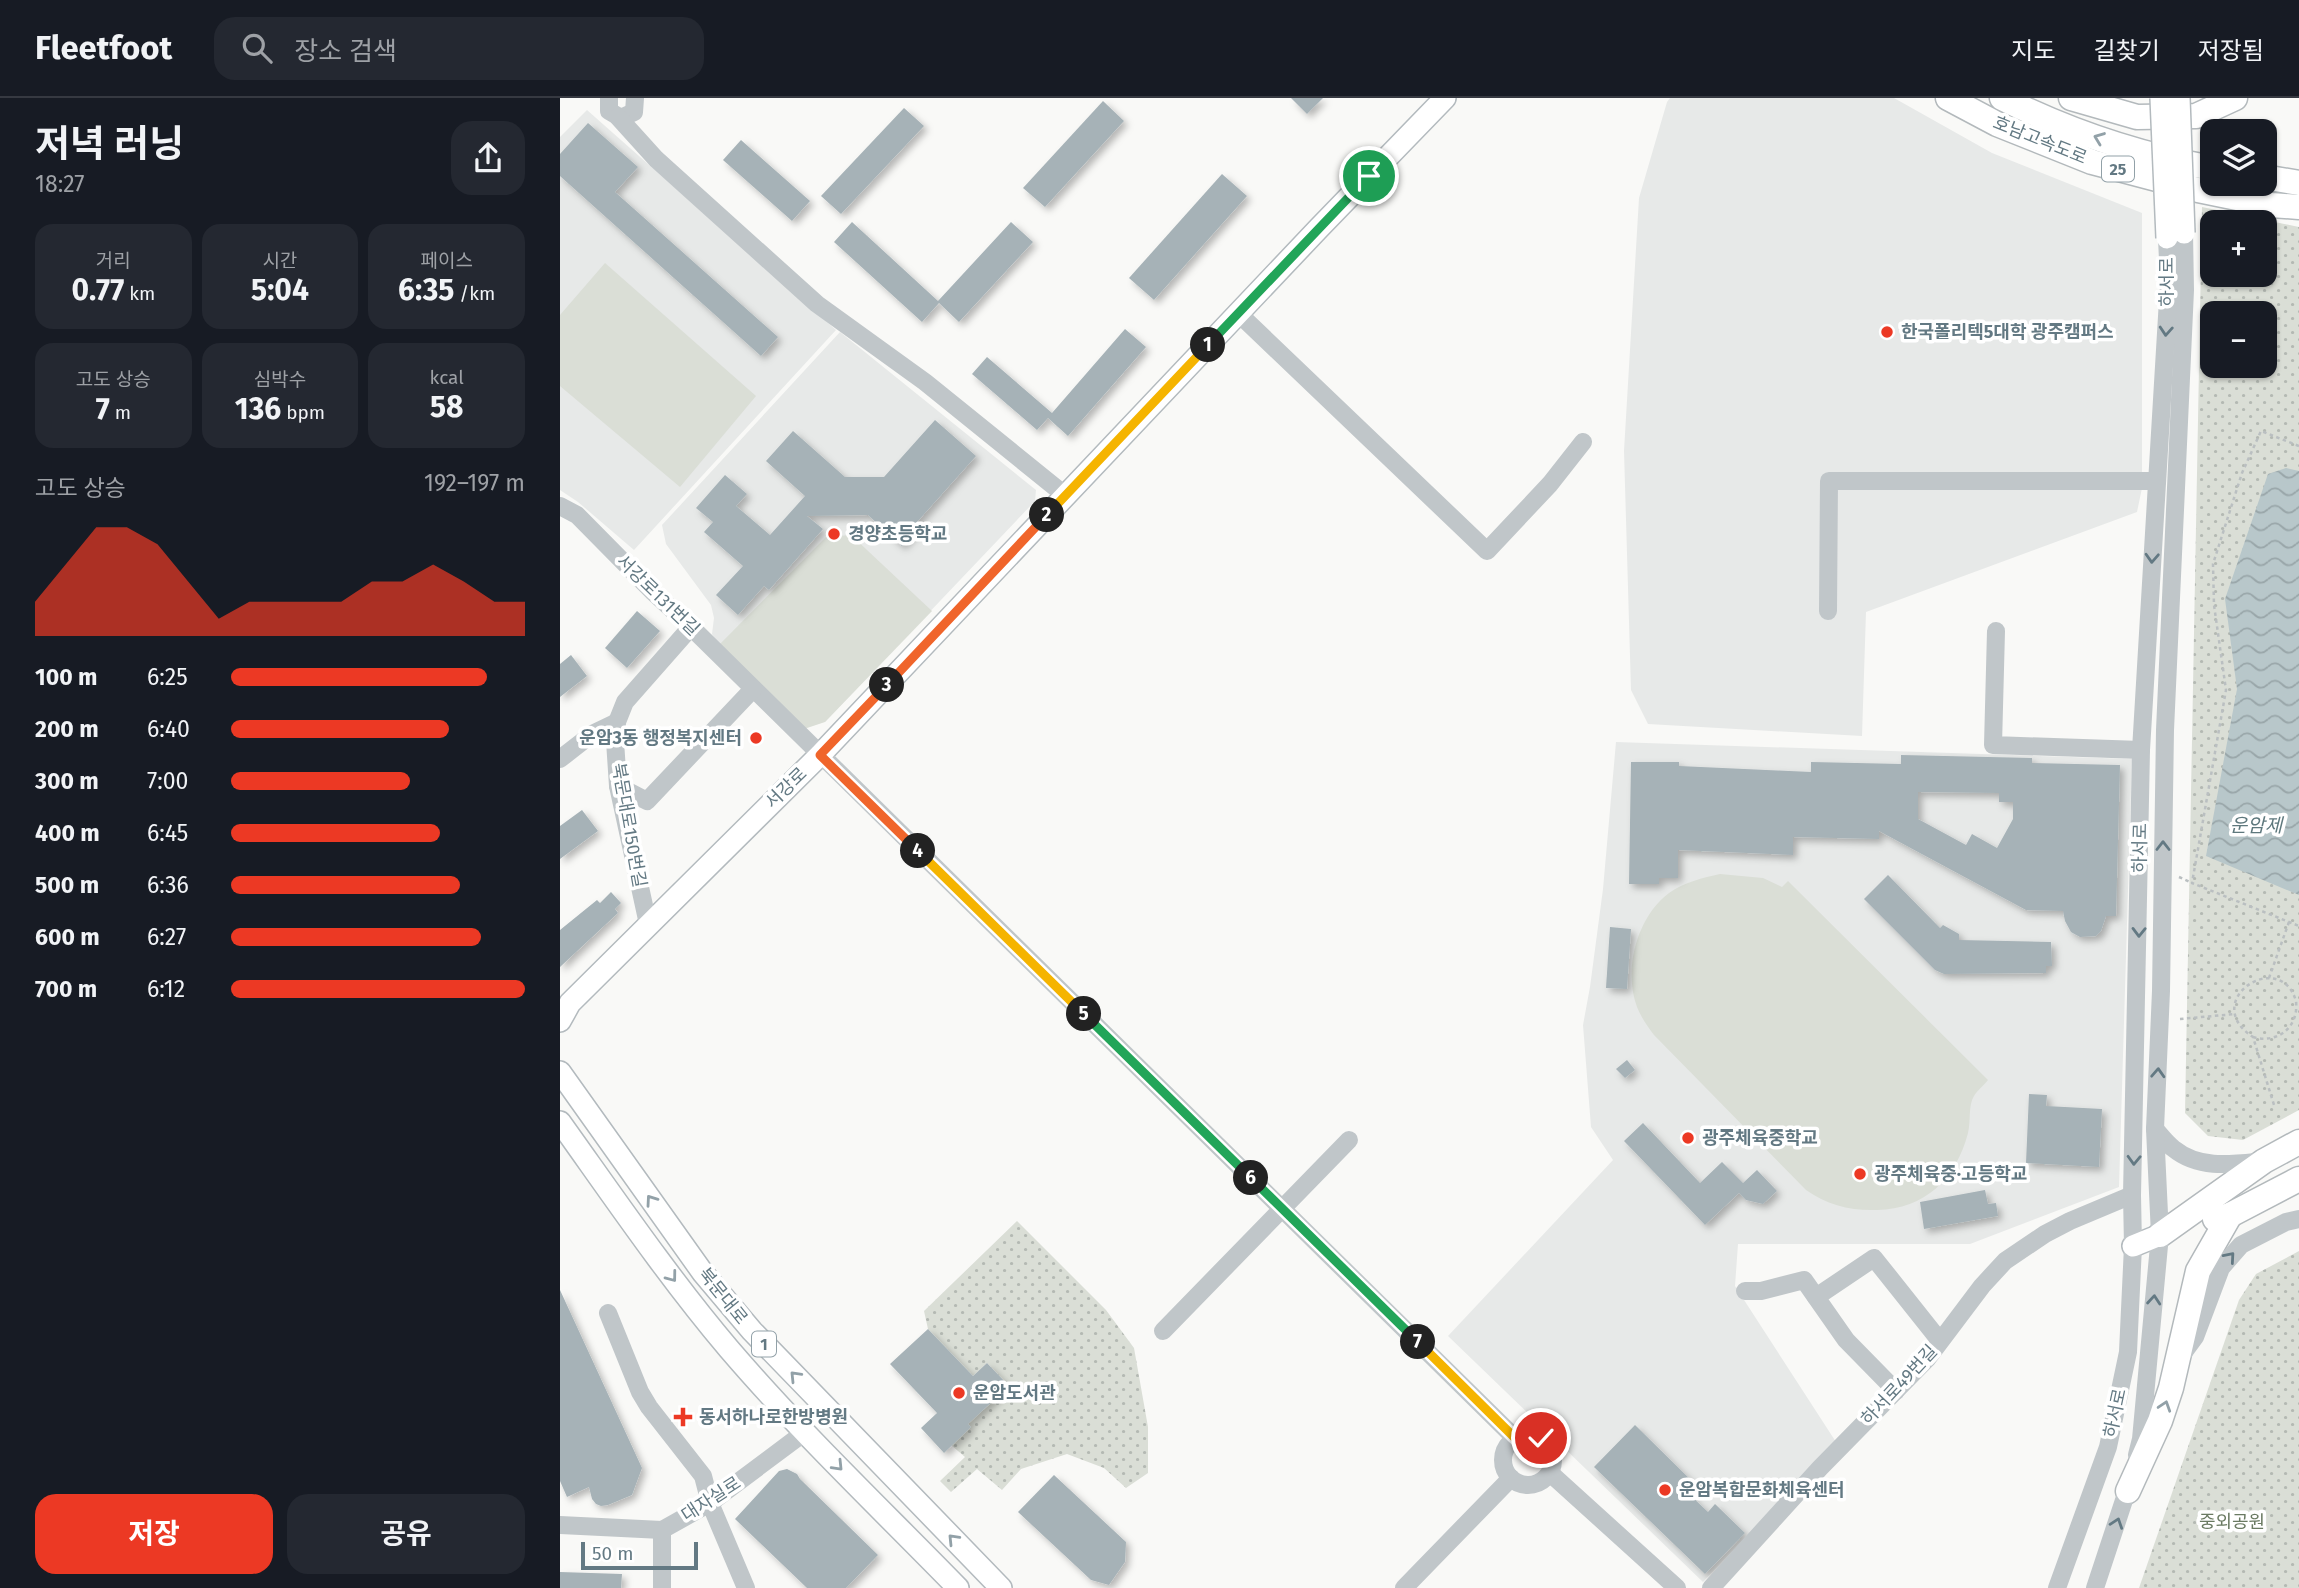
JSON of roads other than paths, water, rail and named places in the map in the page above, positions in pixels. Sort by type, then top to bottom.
[{"type":"highway","name":"호남고속도로","points":[[1948,98],[1997,124],[2092,162],[2198,190],[2272,205],[2299,207]]},
{"type":"highway","name":"호남고속도로","points":[[2002,98],[2033,114],[2119,146],[2200,165]]},
{"type":"highway","points":[[2071,98],[2137,117],[2196,116],[2235,98]]},
{"type":"highway","points":[[2277,179],[2299,183]]},
{"type":"highway","points":[[2160,1234],[2264,1161],[2299,1142]]},
{"type":"highway","points":[[2160,1234],[2230,1214],[2299,1179]]},
{"type":"highway","points":[[2128,1491],[2160,1421],[2198,1271],[2230,1214]]},
{"type":"main road","name":"서강로","points":[[560,1021],[570,1003],[820,755],[1238,313],[1446,98]]},
{"type":"main road","name":"하서로","points":[[2161,98],[2176,236]]},
{"type":"main road","name":"하서로","points":[[2176,236],[2179,98]]},
{"type":"main road","name":"북문대로","points":[[560,1072],[703,1273],[751,1331],[1001,1588]]},
{"type":"main road","name":"북문대로","points":[[560,1122],[675,1281],[729,1349],[805,1432],[958,1588]]},
{"type":"main road","points":[[2133,1246],[2160,1234]]},
{"type":"street","points":[[608,105],[630,116],[640,99]]},
{"type":"street","points":[[608,105],[656,159],[817,304],[925,382],[1066,496]]},
{"type":"street","name":"하서로","points":[[2057,1588],[2108,1447],[2128,1352],[2133,1246],[2141,750],[2169,283],[2176,236]]},
{"type":"street","name":"하서로","points":[[2095,1588],[2128,1491],[2141,1439],[2160,1234],[2155,1129],[2161,990],[2165,739],[2185,290],[2176,236]]},
{"type":"street","points":[[1238,313],[1487,551],[1550,484],[1583,442]]},
{"type":"street","points":[[1828,611],[1829,481],[2157,481]]},
{"type":"street","name":"서강로131번길","points":[[560,506],[577,515],[1515,1438]]},
{"type":"street","name":"북문대로150번길","points":[[648,924],[618,786],[615,741],[617,723],[625,702],[691,627]]},
{"type":"street","points":[[1996,632],[1993,745],[2141,750]]},
{"type":"street","points":[[618,786],[647,801],[753,689]]},
{"type":"street","points":[[560,759],[592,734],[617,723]]},
{"type":"street","points":[[2155,1129],[2175,1150],[2196,1161],[2219,1165],[2264,1161]]},
{"type":"street","points":[[1163,1331],[1349,1140]]},
{"type":"street","name":"하서로49번길","points":[[1715,1584],[1820,1468],[1927,1359],[1982,1286],[2005,1261],[2070,1220],[2132,1195]]},
{"type":"street","points":[[2177,1360],[2195,1337],[2221,1268],[2241,1245],[2286,1222],[2299,1219]]},
{"type":"street","points":[[1816,1297],[1874,1258],[1940,1341]]},
{"type":"street","points":[[1745,1291],[1761,1291],[1804,1280],[1846,1340],[1896,1391]]},
{"type":"street","points":[[608,1313],[640,1392],[707,1484],[710,1503],[746,1588]]},
{"type":"street","name":"대자실로","points":[[662,1588],[662,1530],[710,1503],[805,1432]]},
{"type":"street","points":[[1532,1435],[1548,1443],[1554,1460],[1550,1473],[1541,1482],[1524,1485],[1511,1478],[1504,1469],[1504,1451],[1515,1438],[1532,1435]]},
{"type":"street","points":[[1550,1473],[1677,1588]]},
{"type":"street","points":[[1404,1588],[1511,1478]]},
{"type":"street","points":[[560,1525],[662,1530]]},
{"type":"water","name":"운암제","points":[[2286,468],[2299,471],[2299,895],[2206,856],[2237,689],[2225,599],[2268,474]]},
{"type":"place","name":"한국폴리텍5대학 광주캠퍼스","points":[[1887,332]]},
{"type":"place","name":"경양초등학교","points":[[834,534]]},
{"type":"place","name":"운암3동 행정복지센터","points":[[756,738]]},
{"type":"place","name":"광주체육중학교","points":[[1688,1138]]},
{"type":"place","name":"광주체육중·고등학교","points":[[1860,1174]]},
{"type":"place","name":"운암도서관","points":[[959,1393]]},
{"type":"place","name":"동서하나로한방병원","points":[[683,1417]]},
{"type":"place","name":"운암복합문화체육센터","points":[[1665,1490]]},
{"type":"park label","name":"중외공원","points":[[2232,1522]]}]
